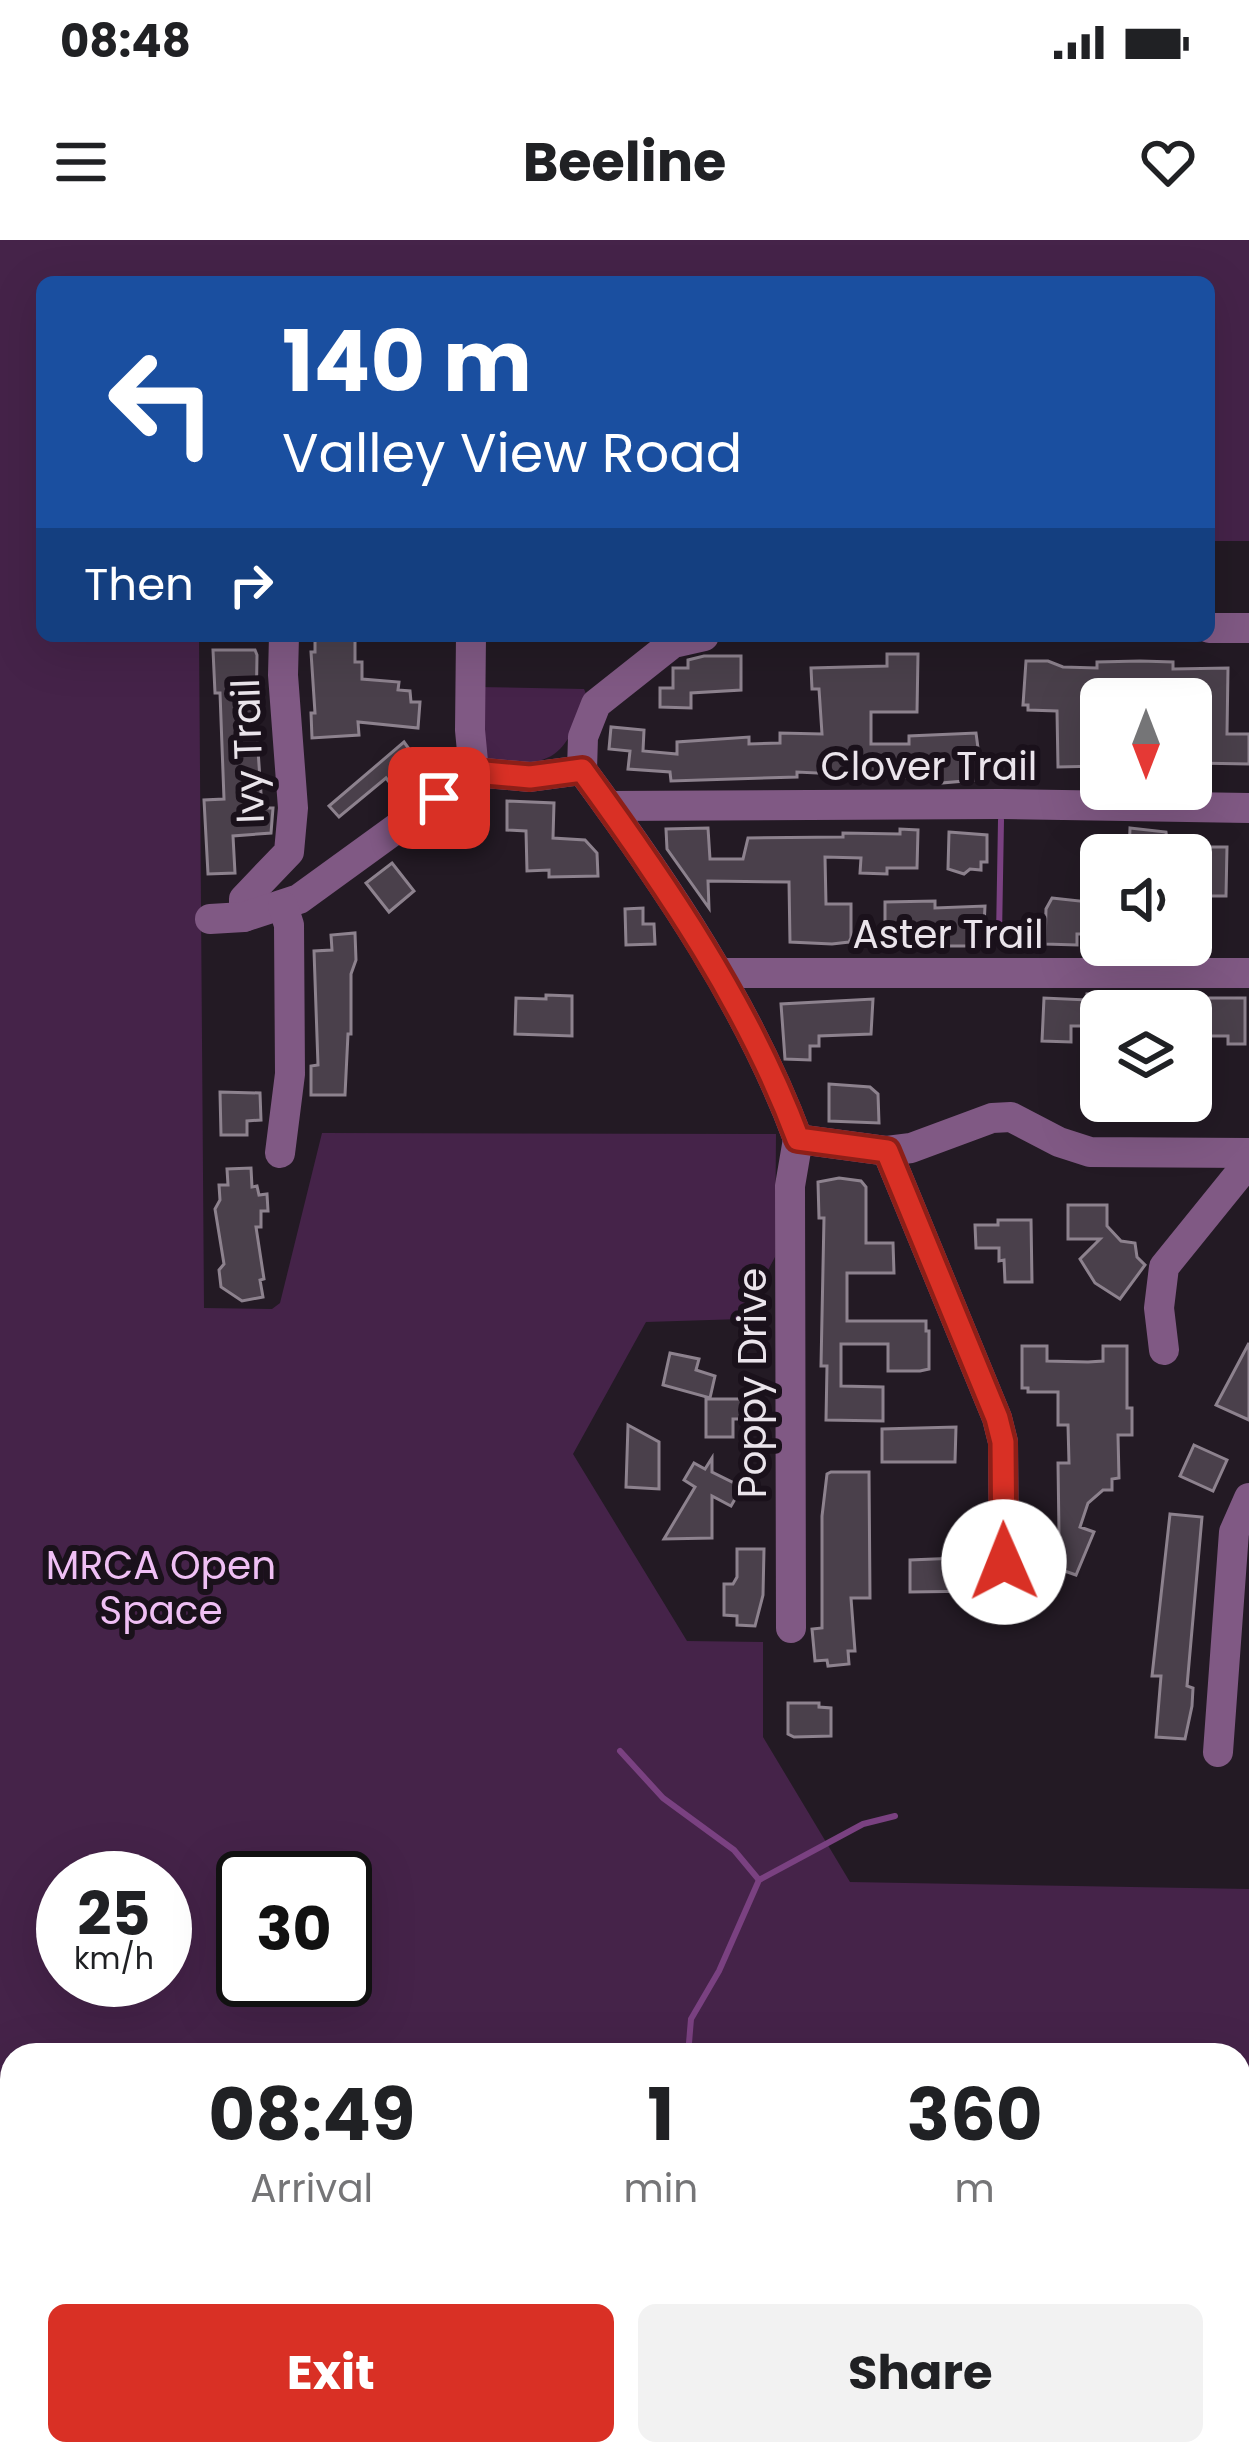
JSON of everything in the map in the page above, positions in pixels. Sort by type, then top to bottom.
[{"type":"street","points":[[1215,628],[1249,628]]},
{"type":"street","name":"Ivy Trail","points":[[244,917],[244,898],[289,852],[293,808],[284,642]]},
{"type":"street","points":[[471,642],[474,772]]},
{"type":"street","points":[[677,642],[596,704],[583,737],[582,770],[719,973],[775,1075],[798,1139],[887,1151],[911,1148],[992,1118],[1011,1118],[1090,1152],[1249,1157]]},
{"type":"street","points":[[210,919],[244,917],[283,906],[474,772],[530,777],[582,770]]},
{"type":"street","name":"Clover Trail","points":[[609,806],[1249,808]]},
{"type":"street","points":[[280,1153],[290,1074],[289,925],[283,906]]},
{"type":"street","name":"Aster Trail","points":[[719,973],[1249,974]]},
{"type":"street","name":"Poppy Drive","points":[[791,1628],[790,1186],[798,1139]]},
{"type":"street","points":[[887,1151],[997,1418],[1003,1442],[1004,1562]]},
{"type":"street","points":[[1164,1350],[1159,1308],[1164,1268],[1249,1157]]},
{"type":"street","points":[[1218,1752],[1241,1532],[1249,1498]]},
{"type":"green space","name":"MRCA Open Space","points":[[0,240],[1249,240],[1249,541],[1215,541],[1215,276],[36,276],[36,642],[199,642],[204,1308],[272,1309],[280,1303],[322,1133],[776,1134],[775,1257],[742,1319],[646,1322],[573,1454],[687,1641],[763,1642],[763,1737],[850,1882],[1249,1889],[1249,2043],[0,2043]]},
{"type":"green space","points":[[478,687],[584,689],[589,701],[570,736],[553,755],[489,764],[479,753]]},
{"type":"building","points":[[315,642],[355,642],[355,662],[362,662],[362,679],[399,682],[398,690],[410,691],[411,702],[420,702],[418,728],[358,722],[359,735],[312,738],[311,652],[315,652]]},
{"type":"building","points":[[213,650],[255,650],[257,655],[262,808],[273,808],[271,833],[233,836],[235,873],[208,874],[204,800],[224,799],[220,693],[215,693]]},
{"type":"building","points":[[887,654],[918,654],[917,712],[871,712],[871,744],[909,744],[909,736],[976,733],[980,763],[976,780],[941,783],[941,779],[797,772],[797,777],[671,781],[670,772],[628,769],[630,751],[609,749],[611,727],[644,730],[643,751],[677,754],[677,742],[749,737],[749,744],[780,743],[780,733],[822,734],[819,689],[812,689],[811,668],[887,666]]},
{"type":"building","points":[[741,656],[741,690],[691,693],[691,708],[660,707],[660,688],[673,688],[673,668],[688,668],[688,660]]},
{"type":"building","points":[[1026,661],[1063,667],[1097,668],[1097,662],[1140,661],[1173,662],[1173,669],[1228,668],[1227,734],[1249,734],[1249,764],[1212,763],[1212,678],[1080,678],[1080,766],[1058,767],[1057,711],[1028,710],[1023,705]]},
{"type":"building","points":[[404,742],[427,774],[408,789],[398,775],[389,782],[386,778],[339,817],[329,806]]},
{"type":"building","points":[[507,801],[554,803],[553,838],[585,840],[597,853],[598,876],[549,877],[549,870],[527,871],[526,831],[507,830]]},
{"type":"building","points":[[708,828],[710,859],[743,859],[748,838],[918,830],[917,868],[860,873],[861,858],[825,857],[826,904],[851,904],[851,938],[832,944],[790,942],[789,882],[708,881],[709,908],[667,849],[666,829]]},
{"type":"building","points":[[1130,828],[1166,834],[1130,834]]},
{"type":"building","points":[[949,832],[987,835],[987,862],[981,862],[981,870],[964,874],[948,869]]},
{"type":"building","points":[[1212,847],[1227,847],[1226,896],[1212,896]]},
{"type":"building","points":[[392,863],[414,891],[389,912],[366,883]]},
{"type":"building","points":[[1052,898],[1080,901],[1077,945],[1045,944],[1046,909]]},
{"type":"building","points":[[935,901],[935,908],[985,906],[983,946],[946,946],[947,939],[885,939],[885,902]]},
{"type":"building","points":[[643,908],[643,924],[654,924],[655,944],[626,945],[625,909]]},
{"type":"building","points":[[355,933],[345,1095],[311,1095],[311,1066],[318,1065],[314,951],[332,950],[331,935]]},
{"type":"building","points":[[546,995],[572,996],[572,1036],[515,1034],[516,998],[546,999]]},
{"type":"building","points":[[1044,998],[1080,1000],[1080,1026],[1071,1026],[1071,1042],[1042,1041]]},
{"type":"building","points":[[1212,998],[1245,998],[1245,1044],[1228,1044],[1228,1036],[1212,1036]]},
{"type":"building","points":[[873,999],[871,1034],[819,1036],[819,1046],[810,1046],[810,1060],[785,1059],[781,1004]]},
{"type":"building","points":[[829,1084],[870,1087],[878,1094],[879,1123],[829,1121]]},
{"type":"building","points":[[220,1092],[260,1093],[261,1120],[247,1121],[247,1135],[221,1135]]},
{"type":"building","points":[[251,1168],[252,1187],[257,1186],[259,1195],[267,1194],[268,1211],[261,1211],[261,1227],[256,1227],[263,1297],[242,1301],[221,1287],[219,1270],[224,1264],[215,1209],[219,1185],[228,1185],[227,1169]]},
{"type":"building","points":[[861,1181],[866,1187],[866,1243],[893,1243],[894,1273],[847,1273],[847,1321],[926,1321],[929,1331],[929,1369],[920,1371],[888,1371],[888,1344],[841,1344],[841,1386],[883,1387],[883,1421],[826,1420],[827,1366],[821,1366],[824,1218],[819,1218],[818,1182]]},
{"type":"building","points":[[1068,1205],[1107,1205],[1107,1226],[1121,1241],[1135,1243],[1137,1257],[1145,1265],[1120,1299],[1095,1283],[1080,1259],[1100,1239],[1068,1239]]},
{"type":"building","points":[[998,1220],[1031,1220],[1032,1282],[1005,1282],[999,1248],[976,1248],[975,1225],[998,1225]]},
{"type":"building","points":[[1249,1343],[1249,1420],[1216,1405]]},
{"type":"building","points":[[1022,1346],[1047,1346],[1047,1361],[1088,1362],[1103,1361],[1103,1346],[1127,1346],[1132,1435],[1118,1435],[1119,1478],[1112,1479],[1112,1490],[1103,1490],[1088,1503],[1080,1527],[1094,1532],[1076,1575],[1042,1563],[1052,1532],[1059,1533],[1058,1463],[1069,1463],[1068,1425],[1058,1425],[1058,1392],[1022,1388]]},
{"type":"building","points":[[670,1353],[699,1359],[696,1370],[715,1376],[710,1398],[663,1385]]},
{"type":"building","points":[[706,1399],[751,1399],[751,1419],[733,1419],[733,1437],[706,1437]]},
{"type":"building","points":[[628,1425],[659,1442],[659,1489],[626,1487]]},
{"type":"building","points":[[956,1427],[955,1462],[882,1462],[882,1429]]},
{"type":"building","points":[[1194,1445],[1227,1460],[1213,1491],[1180,1476]]},
{"type":"building","points":[[712,1458],[712,1472],[742,1487],[731,1506],[712,1496],[712,1538],[664,1539],[695,1487],[684,1480],[694,1463],[705,1469]]},
{"type":"building","points":[[831,1472],[869,1472],[870,1598],[851,1598],[855,1651],[848,1651],[849,1664],[828,1666],[827,1660],[815,1661],[812,1629],[822,1628],[822,1516]]},
{"type":"building","points":[[1170,1514],[1202,1517],[1187,1686],[1193,1688],[1192,1706],[1185,1739],[1156,1737],[1161,1676],[1152,1676]]},
{"type":"building","points":[[737,1549],[764,1549],[763,1595],[755,1626],[737,1625],[737,1616],[724,1615],[724,1584],[733,1584],[737,1577]]},
{"type":"building","points":[[983,1557],[983,1591],[910,1592],[910,1560]]},
{"type":"building","points":[[788,1703],[831,1708],[831,1736],[788,1734]]},
{"type":"waterway","points":[[999,936],[1001,820]]},
{"type":"waterway","points":[[620,1751],[663,1798],[734,1850],[759,1880]]},
{"type":"waterway","points":[[689,2043],[691,2019],[719,1971],[759,1880],[863,1824],[895,1816]]},
{"type":"route","points":[[439,798],[474,772],[530,777],[582,770],[719,973],[775,1075],[798,1139],[887,1151],[997,1418],[1003,1442],[1004,1562]]}]
